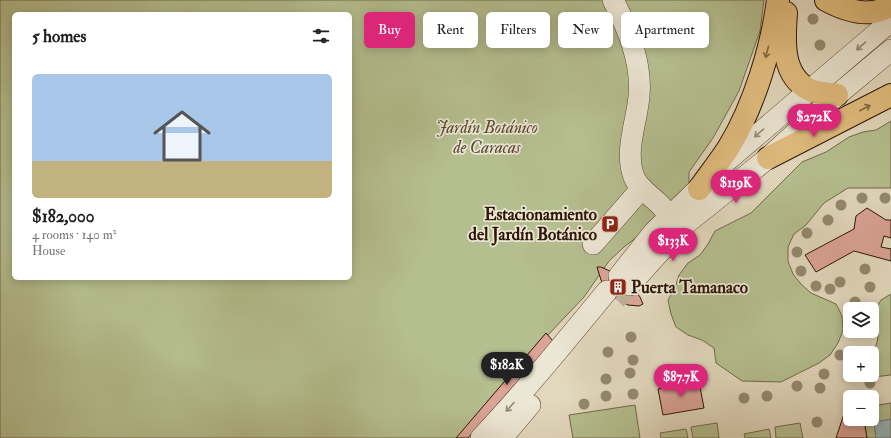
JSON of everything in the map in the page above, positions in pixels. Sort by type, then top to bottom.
[{"type":"highway","points":[[699,189],[730,146],[753,97],[765,62],[775,24],[778,0]]},
{"type":"highway","points":[[786,0],[785,32],[788,66],[794,77],[810,90],[837,95]]},
{"type":"highway","points":[[826,0],[838,6],[856,11],[872,12],[891,6]]},
{"type":"highway","points":[[768,158],[891,95]]},
{"type":"street","points":[[617,2],[626,26],[638,69],[639,94],[630,155],[634,178],[642,188],[672,216]]},
{"type":"street","points":[[502,438],[623,282],[672,216],[746,145],[891,21]]},
{"type":"street","points":[[623,282],[618,258],[672,216],[768,158],[837,95],[891,50]]},
{"type":"street","points":[[593,244],[642,188]]},
{"type":"street","points":[[481,438],[623,282]]},
{"type":"green space","name":"Jardín Botánico de Caracas","points":[[0,0],[764,0],[760,31],[739,91],[713,138],[689,172],[689,188],[646,230],[609,261],[584,297],[548,335],[508,385],[458,438],[0,438]]},
{"type":"green space","points":[[891,121],[891,188],[848,188],[824,203],[806,225],[794,234],[788,247],[788,261],[793,274],[801,284],[811,293],[836,304],[842,316],[843,330],[838,343],[830,355],[819,363],[781,382],[742,381],[716,363],[714,348],[676,327],[668,300],[675,288],[679,275],[688,263],[700,255],[715,231],[751,213],[802,162],[826,152],[849,137],[863,132],[876,130]]},
{"type":"green space","points":[[891,294],[891,375],[879,376],[879,346],[876,346],[879,338],[879,303],[881,300]]},
{"type":"green space","points":[[891,403],[891,438],[867,438],[865,426],[879,426],[879,405]]},
{"type":"green space","points":[[635,405],[640,438],[573,438],[569,415]]},
{"type":"green space","points":[[717,423],[719,438],[693,438],[691,427]]},
{"type":"green space","points":[[800,423],[803,438],[776,438],[775,427]]},
{"type":"green space","points":[[686,429],[688,438],[661,438],[660,433]]},
{"type":"green space","points":[[769,429],[771,438],[745,438],[744,434]]},
{"type":"water","points":[[891,419],[891,438],[876,438],[874,426],[879,426],[879,421]]},
{"type":"building","points":[[867,208],[886,220],[891,220],[891,238],[884,236],[881,247],[891,249],[891,261],[854,251],[816,272],[805,255],[854,229],[856,216]]},
{"type":"building","name":"Puerta Tamanaco","points":[[597,267],[601,267],[612,272],[634,289],[643,304],[639,306],[628,305],[610,295],[601,280]]},
{"type":"building","points":[[546,333],[553,341],[468,438],[456,438]]},
{"type":"building","points":[[699,382],[704,408],[663,415],[658,389]]},
{"type":"building","points":[[843,417],[843,426],[865,426],[867,438],[836,438]]},
{"type":"tunnel","points":[[616,299],[630,285]]},
{"type":"place","name":"Estacionamiento del Jardín Botánico","points":[[610,224]]},
{"type":"place","name":"Puerta Tamanaco","points":[[618,287]]}]
